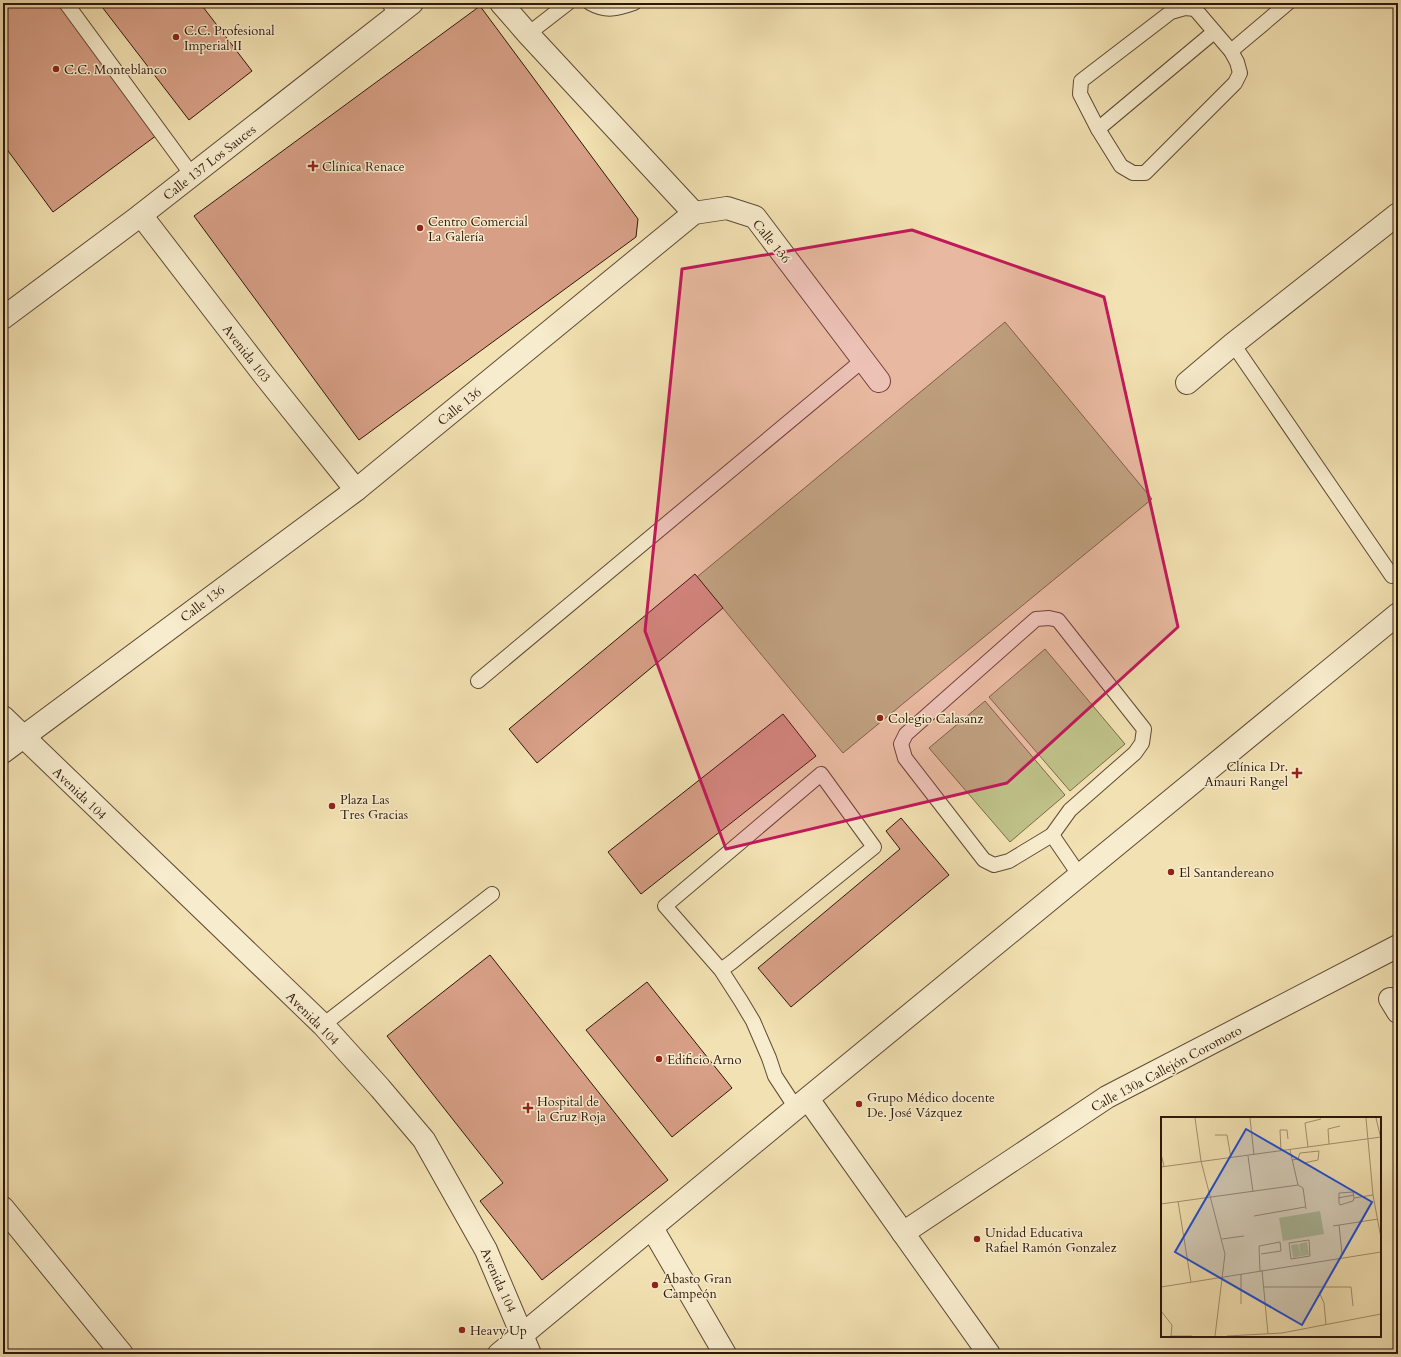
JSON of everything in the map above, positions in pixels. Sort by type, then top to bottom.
[{"type":"street","points":[[501,3],[694,212]]},
{"type":"street","name":"Calle 137 Los Sauces","points":[[6,310],[141,215],[399,7]]},
{"type":"street","name":"Calle 136","points":[[3,752],[356,490],[694,212],[727,208],[755,217],[878,381]]},
{"type":"street","points":[[1187,383],[1233,344],[1398,214]]},
{"type":"street","name":"Avenida 103","points":[[141,215],[259,369],[356,490]]},
{"type":"street","points":[[499,1354],[526,1345],[652,1228],[1398,614]]},
{"type":"street","name":"Avenida 104","points":[[3,718],[323,1025],[380,1088],[424,1140],[486,1250],[526,1345]]},
{"type":"street","name":"Calle 130a Callejón Coromoto","points":[[903,1233],[1107,1097],[1398,946]]},
{"type":"street","points":[[802,1104],[903,1233],[989,1354]]},
{"type":"street","points":[[3,1208],[122,1354]]},
{"type":"street","points":[[652,1228],[725,1354]]},
{"type":"lane","points":[[66,3],[192,175]]},
{"type":"lane","points":[[528,34],[568,3]]},
{"type":"lane","points":[[590,3],[600,9],[620,8],[634,3]]},
{"type":"lane","points":[[1231,51],[1288,3]]},
{"type":"lane","points":[[1185,8],[1195,9],[1231,51],[1237,62],[1240,73],[1235,83],[1145,173],[1134,173],[1121,166],[1098,129],[1080,94],[1081,81],[1171,12],[1185,8]]},
{"type":"lane","points":[[1098,129],[1214,32]]},
{"type":"lane","points":[[1233,344],[1392,576]]},
{"type":"lane","points":[[478,681],[863,360]]},
{"type":"lane","points":[[1048,618],[1058,620],[1144,729],[1142,743],[1135,753],[1070,810],[1052,835],[1009,861],[994,865],[984,860],[905,758],[901,744],[906,734],[1036,619],[1048,618]]},
{"type":"lane","points":[[720,970],[732,962],[874,847],[821,774],[665,906],[720,970],[754,1021],[769,1058],[774,1076],[802,1104]]},
{"type":"lane","points":[[1052,835],[1080,876]]},
{"type":"lane","points":[[323,1025],[492,894]]},
{"type":"highlighted area","points":[[912,230],[1104,297],[1178,627],[1007,783],[726,849],[645,631],[682,269]]},
{"type":"green space","points":[[1005,322],[1152,499],[843,753],[697,577]]},
{"type":"green space","points":[[1045,649],[1125,744],[1070,791],[989,697]]},
{"type":"green space","points":[[985,701],[1065,795],[1010,842],[929,748]]},
{"type":"building","name":"C.C. Monteblanco","points":[[3,3],[59,3],[157,135],[53,212],[3,144]]},
{"type":"building","name":"C.C. Profesional Imperial II","points":[[99,3],[200,3],[252,71],[189,120]]},
{"type":"building","name":"Centro Comercial La Galería","points":[[480,6],[638,219],[636,237],[359,440],[194,216]]},
{"type":"building","points":[[695,574],[723,608],[537,763],[509,729]]},
{"type":"building","points":[[783,714],[816,756],[641,894],[608,852]]},
{"type":"building","points":[[901,818],[949,875],[791,1007],[758,968],[900,849],[886,831]]},
{"type":"building","name":"Hospital de la Cruz Roja","points":[[490,955],[668,1180],[542,1280],[480,1201],[503,1183],[387,1036]]},
{"type":"building","name":"Edificio Arno","points":[[647,982],[732,1088],[672,1137],[586,1030]]},
{"type":"place","name":"C.C. Profesional Imperial II","points":[[176,37]]},
{"type":"place","name":"C.C. Monteblanco","points":[[56,69]]},
{"type":"place","name":"Clínica Renace","points":[[313,166]]},
{"type":"place","name":"Centro Comercial La Galería","points":[[420,228]]},
{"type":"place","name":"Colegio Calasanz","points":[[880,718]]},
{"type":"place","name":"Clínica Dr. Amauri Rangel","points":[[1297,773]]},
{"type":"place","name":"Plaza Las Tres Gracias","points":[[332,806]]},
{"type":"place","name":"El Santandereano","points":[[1171,872]]},
{"type":"place","name":"Edificio Arno","points":[[659,1059]]},
{"type":"place","name":"Grupo Médico docente De. José Vázquez","points":[[859,1104]]},
{"type":"place","name":"Hospital de la Cruz Roja","points":[[528,1108]]},
{"type":"place","name":"Unidad Educativa Rafael Ramón Gonzalez","points":[[977,1239]]},
{"type":"place","name":"Abasto Gran Campeón","points":[[655,1285]]},
{"type":"place","name":"Heavy Up","points":[[462,1330]]}]
